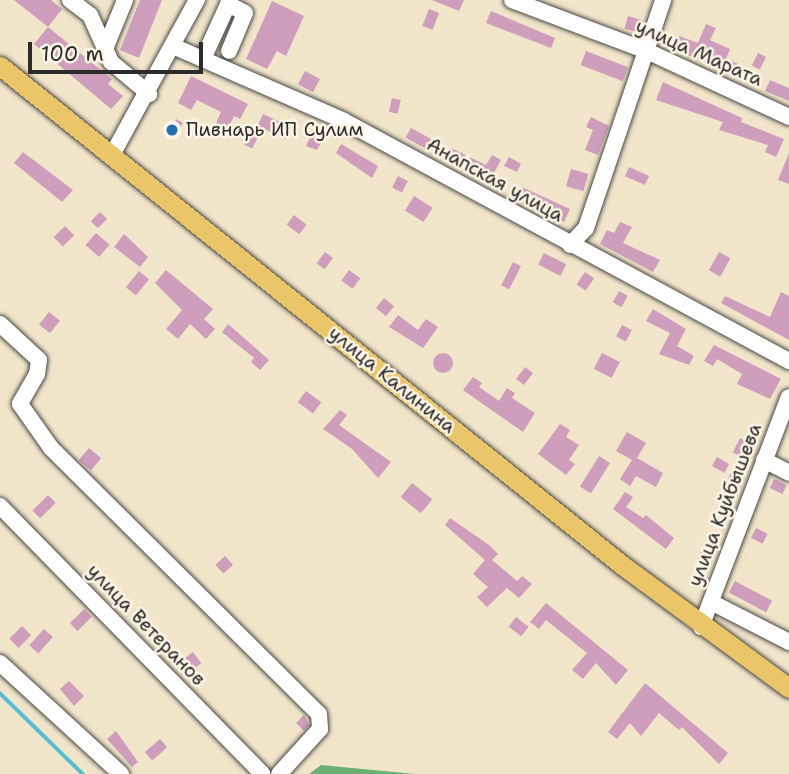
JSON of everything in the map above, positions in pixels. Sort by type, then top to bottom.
[{"type":"main road","name":"улица Калинина","points":[[0,66],[701,627],[789,688]]},
{"type":"street","points":[[70,0],[90,15],[111,62],[149,94]]},
{"type":"street","points":[[105,49],[125,0]]},
{"type":"street","points":[[112,155],[149,94],[197,0]]},
{"type":"street","name":"улица Марата","points":[[512,0],[647,51],[789,117]]},
{"type":"street","points":[[570,245],[586,228],[663,0]]},
{"type":"street","points":[[203,59],[229,2],[245,13],[229,51]]},
{"type":"street","name":"Анапская улица","points":[[174,47],[344,121],[789,361]]},
{"type":"street","points":[[0,324],[39,360],[20,404],[51,448],[319,714],[320,729],[279,774]]},
{"type":"street","name":"улица Куйбышева","points":[[701,627],[789,397]]},
{"type":"street","points":[[764,460],[789,473]]},
{"type":"street","name":"улица Ветеранов","points":[[0,506],[262,774]]},
{"type":"street","points":[[711,602],[789,642]]},
{"type":"street","points":[[0,663],[121,774]]},
{"type":"green space","points":[[321,765],[415,774],[309,774]]},
{"type":"building","points":[[14,0],[51,0],[62,9],[48,27]]},
{"type":"building","points":[[140,0],[162,0],[139,58],[120,50]]},
{"type":"building","points":[[432,0],[464,0],[459,11]]},
{"type":"building","points":[[272,1],[304,16],[286,56],[277,51],[267,69],[246,59]]},
{"type":"building","points":[[429,9],[439,13],[432,30],[422,26]]},
{"type":"building","points":[[491,11],[555,38],[551,48],[486,23]]},
{"type":"building","points":[[628,16],[642,20],[639,33],[624,28]]},
{"type":"building","points":[[706,24],[716,28],[710,40],[730,49],[726,59],[741,65],[737,76],[674,49],[679,36],[698,43]]},
{"type":"building","points":[[48,27],[112,79],[108,84],[123,96],[111,109],[34,44]]},
{"type":"building","points":[[586,51],[628,67],[623,81],[581,65]]},
{"type":"building","points":[[758,53],[766,57],[760,70],[752,65]]},
{"type":"building","points":[[305,71],[320,79],[313,92],[298,84]]},
{"type":"building","points":[[191,76],[248,104],[240,119],[234,116],[228,129],[216,123],[221,112],[197,100],[191,110],[178,103]]},
{"type":"building","points":[[770,80],[789,88],[789,101],[765,91]]},
{"type":"building","points":[[663,82],[742,118],[741,122],[784,139],[776,157],[765,152],[768,145],[719,130],[723,122],[656,100]]},
{"type":"building","points":[[392,98],[401,100],[398,114],[389,112]]},
{"type":"building","points":[[263,114],[291,127],[286,139],[258,126]]},
{"type":"building","points":[[591,117],[609,126],[598,155],[585,150],[593,130],[586,127]]},
{"type":"building","points":[[176,119],[183,123],[176,135],[169,131]]},
{"type":"building","points":[[411,128],[434,141],[428,150],[406,138]]},
{"type":"building","points":[[250,133],[258,137],[252,149],[244,145]]},
{"type":"building","points":[[312,133],[324,138],[317,150],[306,146]]},
{"type":"building","points":[[341,144],[378,166],[372,178],[336,153]]},
{"type":"building","points":[[451,148],[486,165],[492,155],[501,160],[489,182],[445,160]]},
{"type":"building","points":[[23,152],[73,190],[62,202],[14,163]]},
{"type":"building","points":[[789,153],[789,184],[778,180]]},
{"type":"building","points":[[509,157],[521,164],[517,172],[504,166]]},
{"type":"building","points":[[629,167],[649,176],[645,185],[625,176]]},
{"type":"building","points":[[571,169],[588,174],[583,191],[566,186]]},
{"type":"building","points":[[398,176],[408,181],[402,193],[392,188]]},
{"type":"building","points":[[522,187],[570,209],[564,222],[516,198]]},
{"type":"building","points":[[414,196],[433,208],[424,222],[405,210]]},
{"type":"building","points":[[100,212],[107,219],[98,228],[91,221]]},
{"type":"building","points":[[294,215],[307,225],[299,234],[287,224]]},
{"type":"building","points":[[620,222],[632,227],[623,243],[660,260],[653,272],[600,244],[607,230],[614,233]]},
{"type":"building","points":[[65,226],[74,235],[63,247],[54,237]]},
{"type":"building","points":[[96,233],[110,245],[99,257],[86,245]]},
{"type":"building","points":[[124,234],[148,257],[140,267],[114,247]]},
{"type":"building","points":[[325,252],[333,258],[325,269],[317,263]]},
{"type":"building","points":[[719,252],[730,258],[720,277],[709,270]]},
{"type":"building","points":[[544,253],[566,264],[560,276],[538,265]]},
{"type":"building","points":[[513,262],[521,266],[509,289],[501,285]]},
{"type":"building","points":[[166,270],[213,309],[204,319],[215,329],[206,339],[190,324],[178,339],[166,329],[182,310],[155,283]]},
{"type":"building","points":[[349,270],[360,278],[353,289],[341,281]]},
{"type":"building","points":[[139,271],[149,279],[136,296],[126,287]]},
{"type":"building","points":[[585,272],[594,278],[586,291],[577,284]]},
{"type":"building","points":[[619,291],[628,296],[621,307],[613,302]]},
{"type":"building","points":[[781,292],[789,296],[789,340],[721,303],[725,296],[770,317]]},
{"type":"building","points":[[384,298],[394,306],[386,316],[376,308]]},
{"type":"building","points":[[653,309],[686,329],[677,346],[694,356],[689,365],[659,354],[670,333],[646,321]]},
{"type":"building","points":[[49,312],[60,321],[50,333],[39,324]]},
{"type":"building","points":[[398,315],[418,330],[426,319],[438,327],[423,348],[389,327]]},
{"type":"building","points":[[228,324],[269,360],[260,370],[251,362],[254,358],[222,332]]},
{"type":"building","points":[[622,325],[632,330],[626,342],[616,337]]},
{"type":"building","points":[[714,345],[781,379],[770,399],[737,384],[742,374],[717,359],[713,366],[704,361]]},
{"type":"building","points":[[439,353],[447,353],[453,363],[447,373],[439,373],[433,367],[433,359]]},
{"type":"building","points":[[602,353],[620,362],[612,378],[594,369]]},
{"type":"building","points":[[525,367],[533,373],[524,385],[516,379]]},
{"type":"building","points":[[473,377],[482,383],[479,387],[499,401],[507,388],[515,393],[512,398],[535,413],[523,432],[463,390]]},
{"type":"building","points":[[306,391],[321,402],[313,413],[298,402]]},
{"type":"building","points":[[340,410],[347,415],[339,425],[391,462],[378,478],[352,449],[323,429]]},
{"type":"building","points":[[560,424],[570,430],[566,437],[579,445],[569,460],[575,464],[566,475],[538,454]]},
{"type":"building","points":[[627,432],[646,443],[637,458],[663,473],[656,487],[636,476],[630,486],[620,479],[632,460],[616,451]]},
{"type":"building","points":[[740,438],[752,444],[744,458],[733,452]]},
{"type":"building","points":[[89,448],[101,458],[91,471],[79,460]]},
{"type":"building","points":[[599,456],[610,463],[591,493],[580,487]]},
{"type":"building","points":[[717,457],[729,464],[724,473],[712,466]]},
{"type":"building","points":[[731,473],[742,479],[738,488],[726,482]]},
{"type":"building","points":[[774,479],[787,485],[782,494],[770,488]]},
{"type":"building","points":[[412,483],[432,499],[421,513],[401,497]]},
{"type":"building","points":[[625,492],[633,497],[626,507],[643,518],[646,515],[674,538],[666,549],[613,509]]},
{"type":"building","points":[[48,495],[56,503],[40,518],[32,511]]},
{"type":"building","points":[[450,518],[489,545],[498,554],[492,560],[517,581],[522,576],[532,584],[519,598],[507,588],[487,607],[477,597],[488,587],[473,574],[485,560],[445,525]]},
{"type":"building","points":[[756,528],[768,534],[763,544],[751,538]]},
{"type":"building","points":[[702,550],[713,555],[708,567],[697,562]]},
{"type":"building","points":[[225,556],[233,565],[223,574],[215,565]]},
{"type":"building","points":[[735,581],[772,601],[766,612],[729,592]]},
{"type":"building","points":[[546,603],[628,670],[616,685],[596,663],[583,679],[572,670],[587,653],[546,620],[539,629],[530,622]]},
{"type":"building","points":[[84,609],[92,617],[78,631],[70,623]]},
{"type":"building","points":[[516,617],[529,627],[521,636],[509,626]]},
{"type":"building","points":[[22,626],[31,635],[18,648],[9,639]]},
{"type":"building","points":[[44,629],[53,637],[38,653],[29,645]]},
{"type":"building","points":[[193,652],[201,663],[188,673],[180,661]]},
{"type":"building","points":[[69,681],[84,696],[74,706],[60,689]]},
{"type":"building","points":[[645,683],[728,753],[719,764],[682,727],[679,730],[659,713],[641,736],[630,723],[617,739],[608,732]]},
{"type":"building","points":[[304,715],[309,725],[304,731],[296,723]]},
{"type":"building","points":[[116,731],[138,762],[132,767],[107,739]]},
{"type":"building","points":[[160,739],[167,747],[152,760],[145,752]]},
{"type":"waterway","points":[[0,693],[83,774]]},
{"type":"place","name":"Пивнарь ИП Сулим","points":[[172,130]]}]
